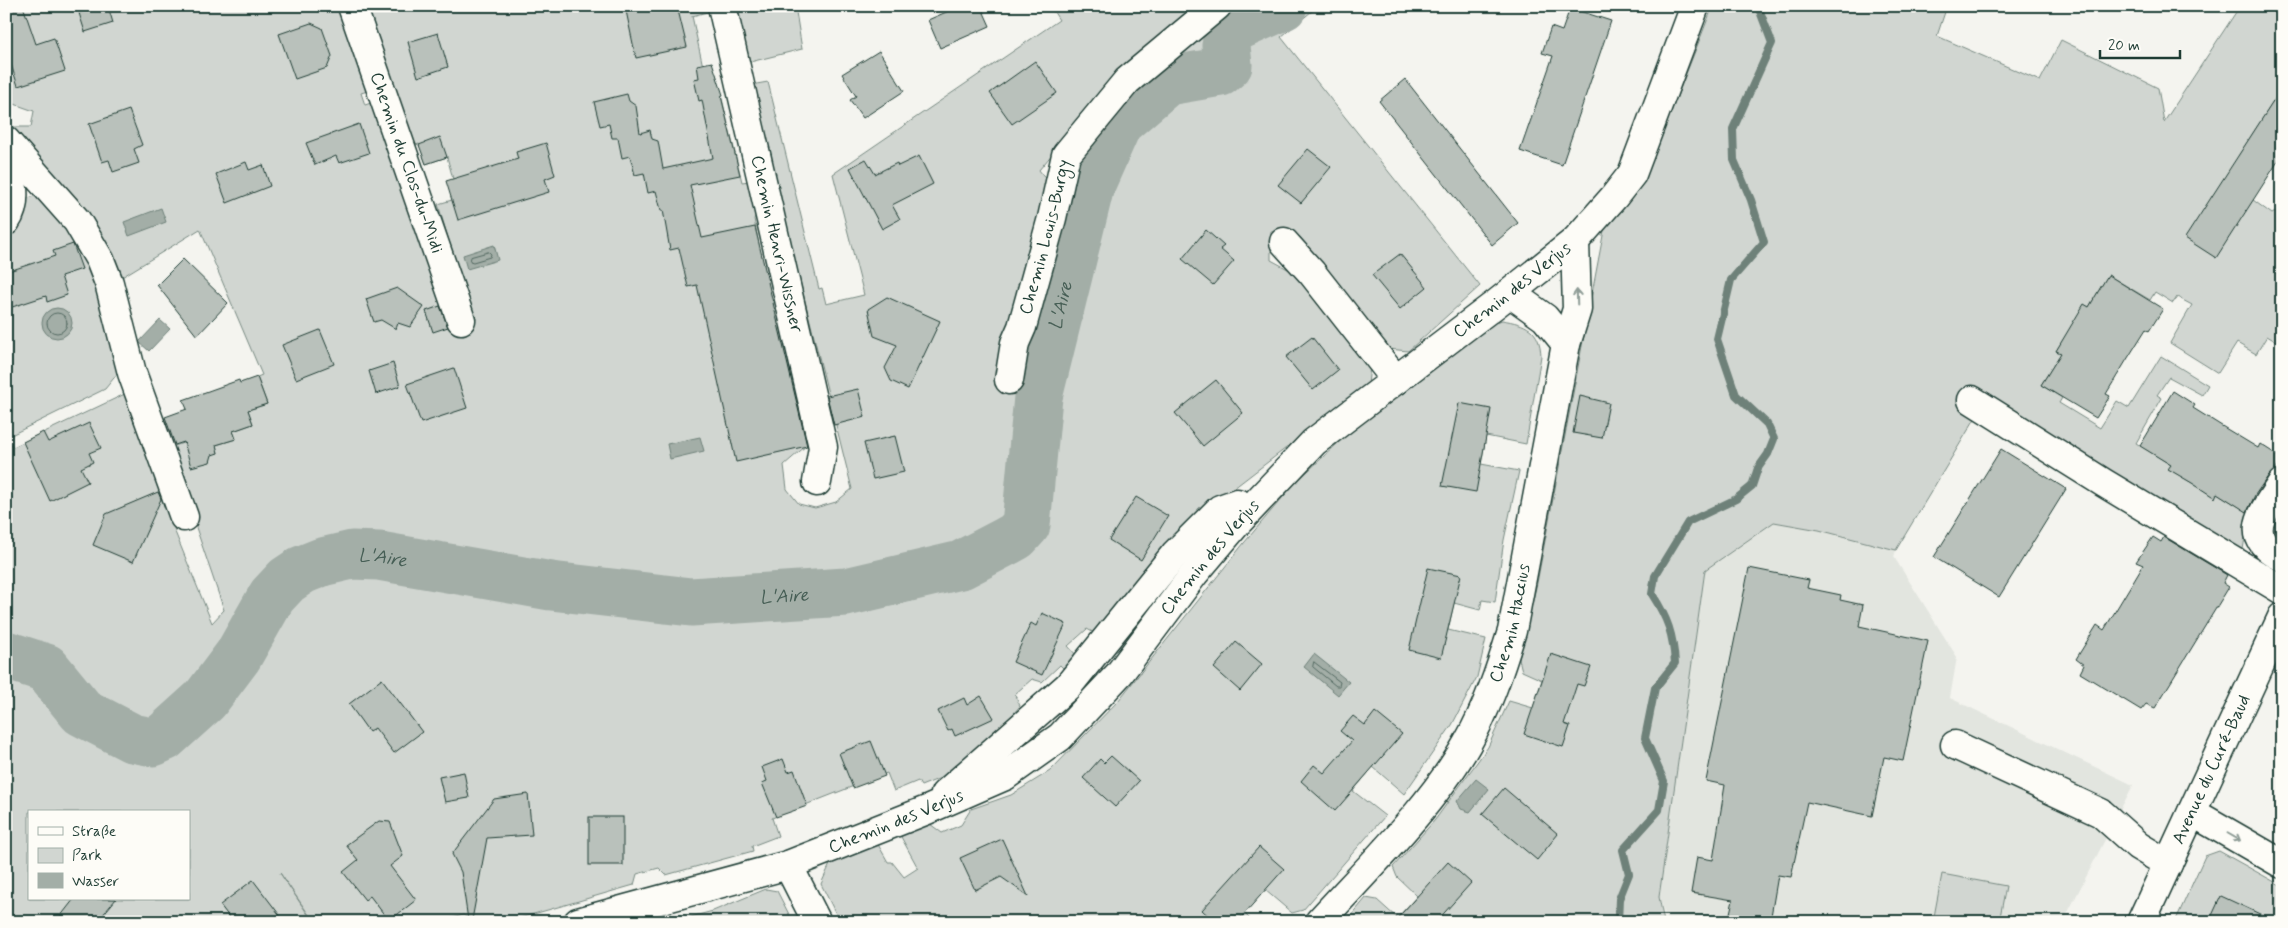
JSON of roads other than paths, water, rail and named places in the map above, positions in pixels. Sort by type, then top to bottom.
[{"type":"street","name":"Chemin du Clos-du-Midi","points":[[352,6],[461,320]]},
{"type":"street","name":"Chemin Henri-Wissner","points":[[722,6],[822,447],[817,482]]},
{"type":"street","name":"Chemin Louis-Burgy","points":[[1009,380],[1015,343],[1022,327],[1052,218],[1066,155],[1127,81],[1217,6]]},
{"type":"street","name":"Chemin des Verjus","points":[[578,922],[788,865],[927,810],[1005,776],[1060,737],[1119,674],[1194,574],[1250,508],[1314,442],[1510,294],[1575,241],[1632,174],[1694,6]]},
{"type":"street","points":[[6,141],[77,221],[100,260],[109,282],[132,373],[184,517]]},
{"type":"street","points":[[6,157],[14,188],[10,215],[6,221]]},
{"type":"street","name":"Chemin Haccius","points":[[1319,922],[1419,811],[1450,771],[1467,744],[1495,684],[1512,631],[1566,344],[1577,309],[1575,241]]},
{"type":"street","points":[[1284,242],[1312,273],[1396,380]]},
{"type":"street","points":[[1510,294],[1545,318],[1566,344]]},
{"type":"street","points":[[1972,400],[2104,484],[2282,590]]},
{"type":"street","points":[[2282,483],[2261,518],[2257,532],[2261,542],[2282,556]]},
{"type":"street","name":"Avenue du Curé-Baud","points":[[2142,922],[2282,617]]},
{"type":"street","points":[[1956,745],[2101,813],[2138,846],[2168,864]]},
{"type":"street","points":[[2192,812],[2282,864]]},
{"type":"street","points":[[788,865],[818,922]]},
{"type":"water","points":[[161,208],[166,222],[129,236],[124,222]]},
{"type":"water","points":[[494,245],[498,260],[467,269],[463,255]]},
{"type":"water","points":[[57,308],[68,312],[72,323],[68,334],[57,338],[46,334],[42,323],[46,312]]},
{"type":"water","points":[[160,320],[170,329],[149,351],[139,342]]},
{"type":"water","points":[[700,437],[704,451],[670,459],[667,444]]},
{"type":"water","points":[[1314,654],[1349,682],[1338,695],[1304,667]]},
{"type":"water","points":[[1476,779],[1489,789],[1470,812],[1461,809],[1457,801]]},
{"type":"waterway","name":"L'Aire","points":[[6,655],[46,668],[82,712],[132,738],[153,742],[164,737],[205,700],[238,656],[272,596],[287,580],[302,570],[322,562],[352,555],[379,556],[551,586],[691,602],[846,592],[961,565],[1016,536],[1026,525],[1038,397],[1090,186],[1118,123],[1167,81],[1220,72],[1228,65],[1226,46],[1229,30],[1283,6]]},
{"type":"waterway","points":[[1618,922],[1619,899],[1629,874],[1623,850],[1659,810],[1664,781],[1645,738],[1655,688],[1675,663],[1669,627],[1652,594],[1655,576],[1688,522],[1736,499],[1752,486],[1758,468],[1768,454],[1774,439],[1767,424],[1736,395],[1717,339],[1731,280],[1764,242],[1751,200],[1734,160],[1733,129],[1772,43],[1758,6]]}]
